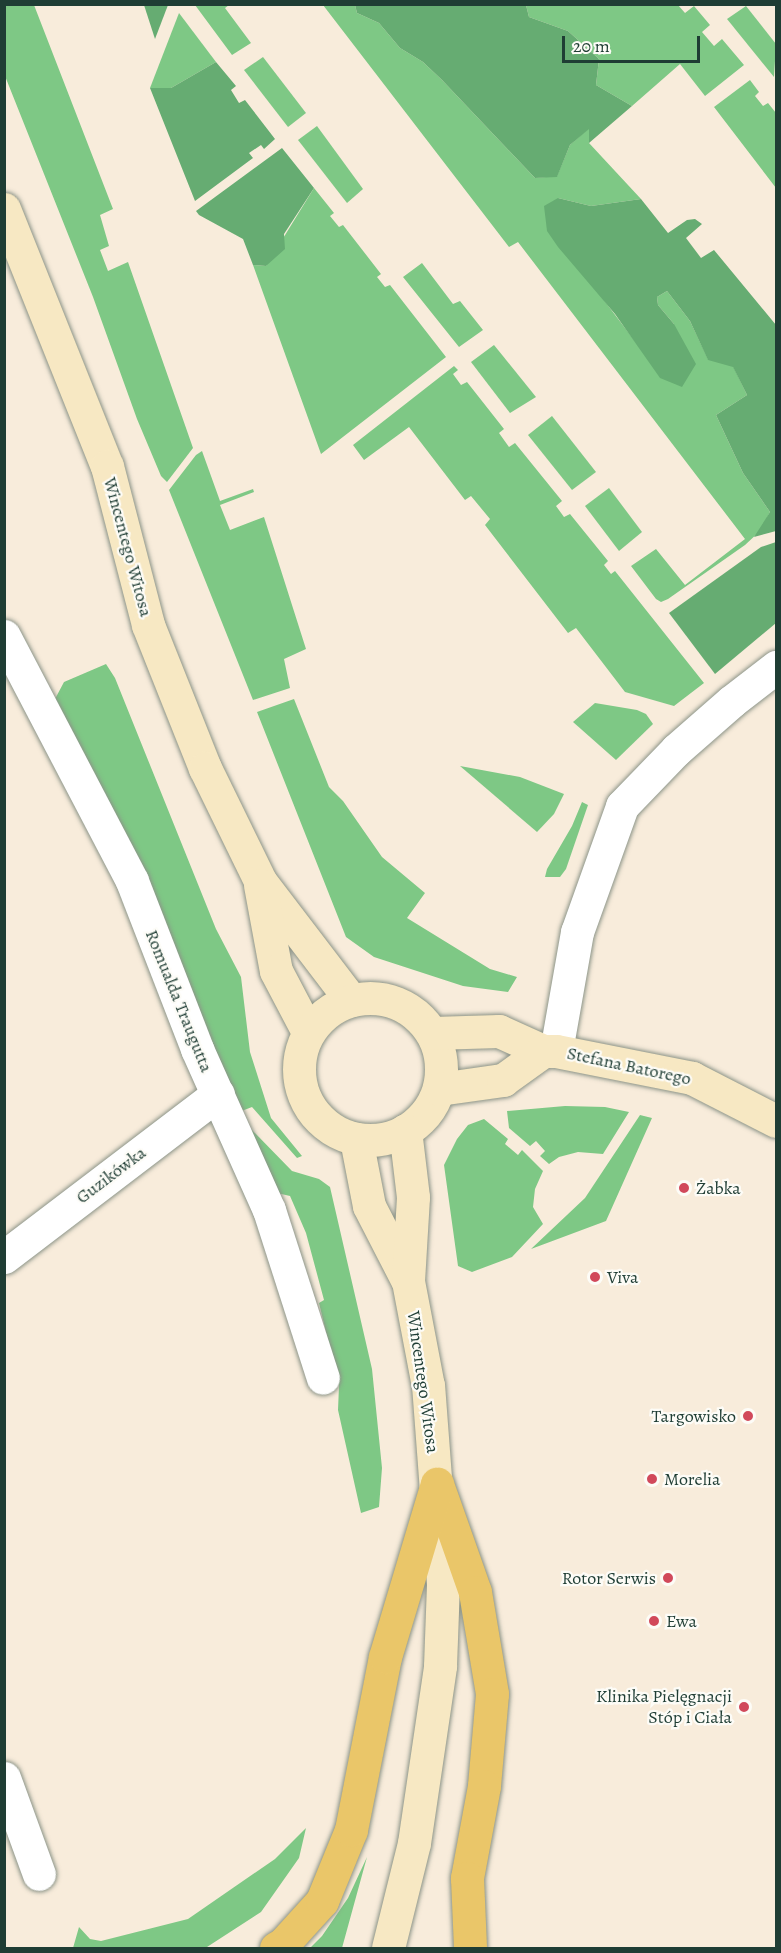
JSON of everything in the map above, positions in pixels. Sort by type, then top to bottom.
[{"type":"main road","points":[[276,1948],[283,1944],[322,1901],[351,1830],[385,1657],[437,1484]]},
{"type":"main road","points":[[437,1484],[475,1592],[492,1694],[484,1786],[467,1878],[470,1948]]},
{"type":"street","name":"Wincentego Witosa","points":[[4,209],[107,466],[148,625],[205,768],[260,881],[351,1000]]},
{"type":"street","name":"Romualda Traugutta","points":[[4,636],[132,881],[229,1126],[269,1210],[323,1378]]},
{"type":"street","points":[[550,1051],[577,932],[622,806],[684,743],[732,701],[777,667]]},
{"type":"street","name":"Wincentego Witosa","points":[[260,881],[276,971],[308,1032]]},
{"type":"street","points":[[363,997],[384,998],[405,1005],[422,1019],[432,1033],[441,1059],[442,1077],[428,1112],[405,1130],[379,1140],[356,1139],[334,1131],[317,1117],[304,1098],[298,1076],[300,1053],[308,1032],[323,1015],[341,1003],[351,1000],[363,997]]},
{"type":"street","name":"Stefana Batorego","points":[[432,1033],[499,1031],[550,1051],[692,1078],[777,1121]]},
{"type":"street","name":"Stefana Batorego","points":[[439,1089],[502,1080],[550,1051]]},
{"type":"street","name":"Guzikówka","points":[[4,1257],[218,1094]]},
{"type":"street","name":"Wincentego Witosa","points":[[388,1948],[414,1843],[440,1666],[443,1584],[428,1386],[408,1281],[413,1197],[405,1130]]},
{"type":"street","name":"Wincentego Witosa","points":[[356,1139],[369,1206],[408,1281]]},
{"type":"street","points":[[4,1778],[39,1874]]},
{"type":"green space","points":[[5,4],[34,5],[113,209],[100,215],[109,246],[100,250],[108,271],[128,262],[193,448],[167,482],[161,476],[137,419],[93,297],[5,76]]},
{"type":"green space","points":[[144,5],[168,5],[155,39]]},
{"type":"green space","points":[[195,5],[229,5],[225,8],[251,43],[232,55]]},
{"type":"green space","points":[[323,5],[355,5],[357,13],[379,23],[400,48],[423,62],[442,80],[535,178],[557,176],[570,145],[589,128],[589,143],[641,199],[591,206],[558,198],[591,283],[637,344],[674,324],[658,305],[657,297],[667,291],[690,321],[708,359],[733,366],[747,395],[716,415],[743,473],[770,512],[760,531],[745,545],[668,599],[661,602],[656,599],[631,566],[656,549],[685,585],[745,539],[518,242],[509,247]]},
{"type":"green space","points":[[355,5],[526,5],[529,17],[568,31],[599,59],[596,85],[632,106],[589,143],[589,129],[570,145],[557,177],[535,178],[442,80],[423,62],[400,48],[379,23],[357,13]]},
{"type":"green space","points":[[526,5],[678,5],[685,13],[694,6],[710,25],[702,32],[714,46],[722,39],[744,65],[705,96],[680,64],[632,106],[596,85],[599,59],[568,31],[529,17]]},
{"type":"green space","points":[[746,6],[776,44],[774,77],[727,19]]},
{"type":"green space","points":[[179,13],[216,62],[171,88],[150,88]]},
{"type":"green space","points":[[263,57],[306,113],[288,127],[244,70]]},
{"type":"green space","points":[[216,62],[236,86],[231,90],[239,103],[245,100],[275,139],[264,149],[261,145],[249,153],[253,158],[195,201],[150,88],[171,88]]},
{"type":"green space","points":[[750,80],[759,92],[755,96],[763,106],[768,103],[776,113],[776,188],[714,107]]},
{"type":"green space","points":[[317,126],[363,189],[347,203],[298,140]]},
{"type":"green space","points":[[282,148],[314,188],[284,234],[285,249],[266,266],[253,265],[243,239],[199,215],[196,211]]},
{"type":"green space","points":[[314,188],[334,213],[330,216],[339,227],[343,225],[381,274],[377,277],[385,287],[390,285],[446,357],[321,454],[253,265],[266,266]]},
{"type":"green space","points":[[558,198],[591,206],[641,199],[668,233],[687,220],[695,219],[702,224],[686,238],[701,258],[714,250],[776,325],[776,531],[754,537],[770,512],[743,473],[716,415],[747,395],[733,367],[708,360],[690,321],[667,291],[657,297],[658,305],[674,324],[696,364],[682,387],[660,378],[615,314],[547,231],[544,206]]},
{"type":"green space","points":[[422,263],[453,304],[460,301],[483,330],[459,347],[403,277]]},
{"type":"green space","points":[[494,345],[536,397],[510,413],[471,362]]},
{"type":"green space","points":[[454,366],[458,370],[453,374],[461,385],[467,382],[504,429],[499,433],[509,447],[515,443],[562,501],[556,506],[564,517],[570,514],[608,561],[604,565],[611,574],[615,571],[704,683],[674,706],[625,692],[576,628],[568,633],[485,525],[490,519],[471,496],[465,500],[409,427],[364,460],[353,445]]},
{"type":"green space","points":[[552,416],[596,472],[572,490],[528,435]]},
{"type":"green space","points":[[202,451],[220,501],[253,489],[254,492],[220,505],[230,530],[264,517],[306,649],[284,659],[290,688],[253,700],[169,490],[196,455]]},
{"type":"green space","points":[[609,488],[642,532],[619,551],[585,506]]},
{"type":"green space","points":[[776,542],[776,623],[715,674],[669,613],[761,547]]},
{"type":"green space","points":[[106,664],[115,678],[216,929],[241,977],[250,1052],[271,1118],[302,1156],[297,1158],[252,1107],[239,1112],[55,699],[64,682]]},
{"type":"green space","points":[[294,699],[329,787],[343,801],[382,857],[425,893],[407,918],[490,969],[517,977],[508,992],[463,986],[374,957],[346,937],[257,712]]},
{"type":"green space","points":[[595,703],[637,710],[646,714],[653,724],[616,760],[573,722]]},
{"type":"green space","points":[[460,766],[520,777],[564,794],[554,814],[537,832]]},
{"type":"green space","points":[[582,802],[588,805],[566,869],[560,877],[545,877],[547,869],[572,826]]},
{"type":"green space","points":[[565,1106],[605,1107],[629,1112],[603,1154],[578,1152],[559,1157],[549,1164],[540,1156],[545,1151],[536,1141],[530,1146],[509,1128],[507,1111]]},
{"type":"green space","points":[[640,1115],[652,1118],[606,1221],[531,1249],[585,1198]]},
{"type":"green space","points":[[484,1119],[508,1139],[505,1144],[518,1155],[522,1150],[543,1171],[535,1189],[533,1207],[543,1224],[512,1257],[472,1272],[458,1266],[444,1165],[457,1139],[468,1125]]},
{"type":"green space","points":[[249,1127],[292,1171],[319,1179],[330,1187],[372,1369],[382,1468],[379,1507],[361,1513],[338,1410],[339,1386],[319,1303],[324,1300],[306,1233],[290,1196],[277,1193]]},
{"type":"green space","points":[[306,1828],[299,1858],[261,1912],[207,1947],[73,1948],[79,1927],[90,1939],[101,1941],[188,1919],[275,1859]]},
{"type":"green space","points":[[367,1857],[342,1948],[310,1948],[322,1936],[348,1898]]},
{"type":"place","name":"Żabka","points":[[684,1188]]},
{"type":"place","name":"Viva","points":[[595,1277]]},
{"type":"place","name":"Targowisko","points":[[748,1416]]},
{"type":"place","name":"Morelia","points":[[652,1479]]},
{"type":"place","name":"Rotor Serwis","points":[[668,1578]]},
{"type":"place","name":"Ewa","points":[[654,1621]]},
{"type":"place","name":"Klinika Pielęgnacji Stóp i Ciała","points":[[744,1707]]}]
